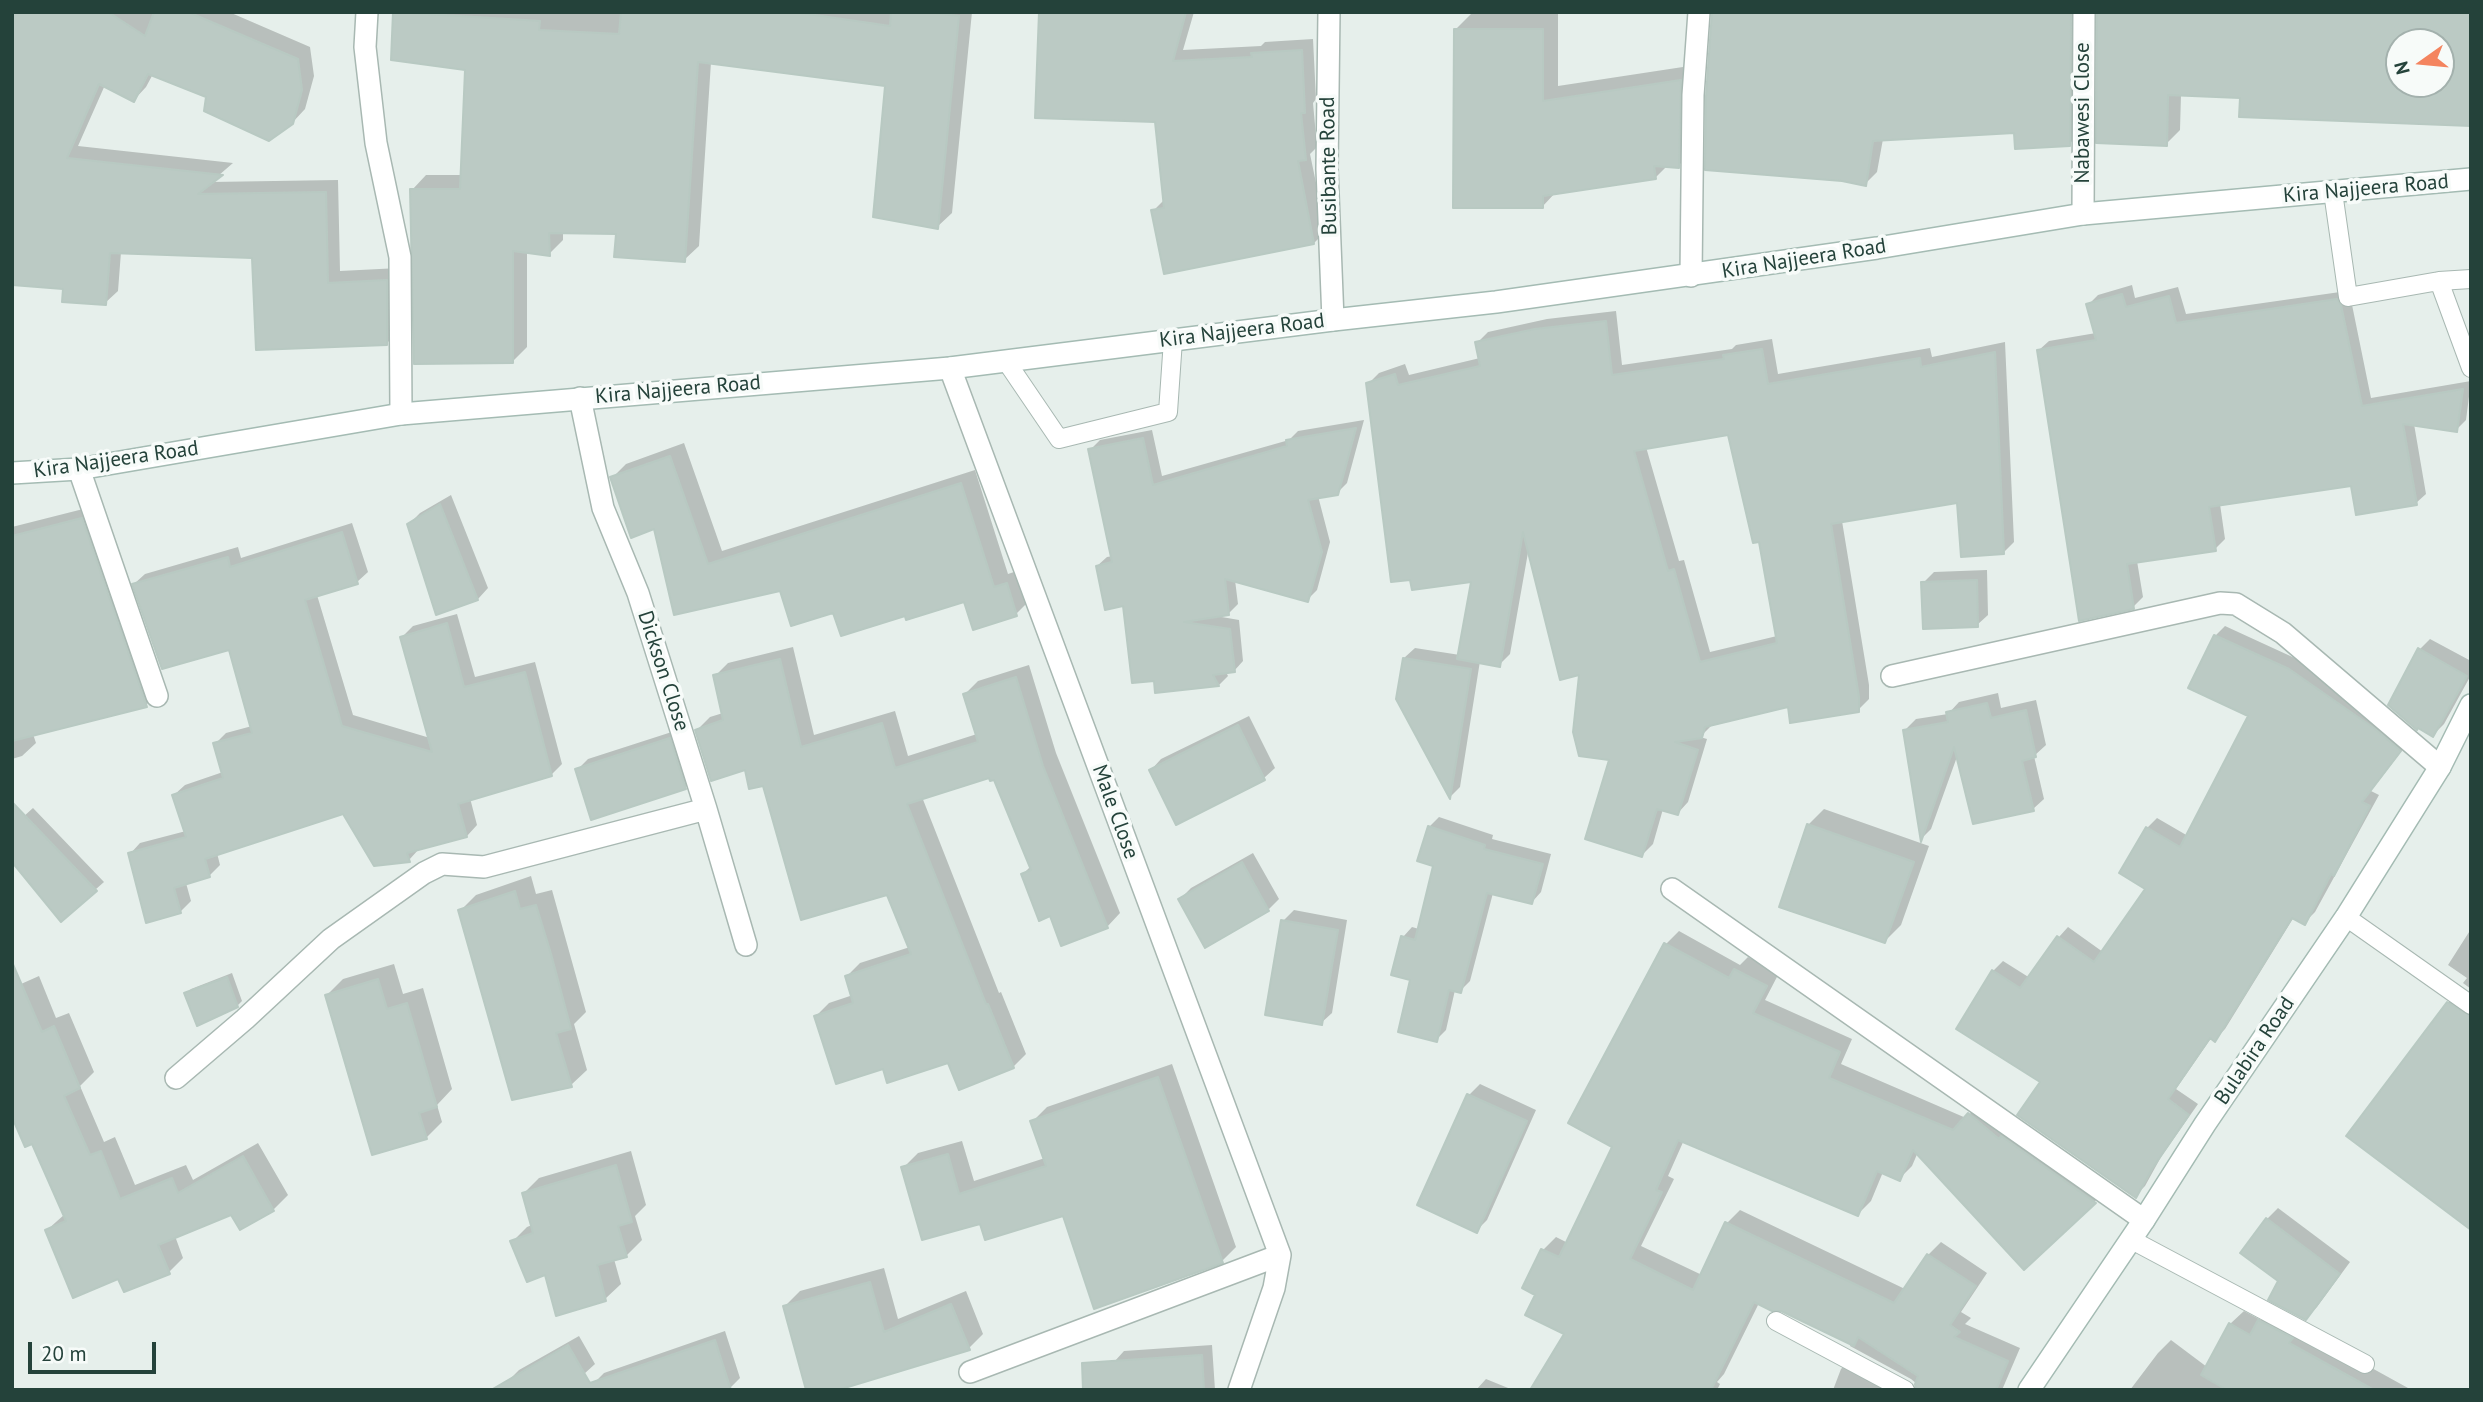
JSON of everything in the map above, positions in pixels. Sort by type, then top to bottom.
[{"type":"street","points":[[368,12],[365,47],[376,143],[400,257],[401,414]]},
{"type":"street","name":"Busibante Road","points":[[1329,12],[1327,169],[1333,320]]},
{"type":"street","points":[[1691,276],[1693,95],[1699,12]]},
{"type":"street","name":"Nabawesi Close","points":[[2083,214],[2084,12]]},
{"type":"street","name":"Kira Najjeera Road","points":[[12,473],[79,469],[401,414],[950,368],[1691,276],[2083,214],[2471,179]]},
{"type":"street","name":"Male Close","points":[[950,368],[1280,1255]]},
{"type":"street","name":"Dickson Close","points":[[580,398],[603,508],[638,593],[746,945]]},
{"type":"street","points":[[79,469],[157,696]]},
{"type":"street","points":[[1892,676],[2220,603],[2236,604],[2283,633],[2440,767]]},
{"type":"street","name":"Bulabira Road","points":[[2029,1390],[2346,917],[2440,767],[2471,705]]},
{"type":"street","points":[[176,1078],[331,939],[442,864],[484,867],[706,809]]},
{"type":"street","points":[[1672,889],[2144,1220]]},
{"type":"street","points":[[970,1371],[1280,1255]]},
{"type":"street","points":[[1238,1390],[1274,1288],[1280,1255]]},
{"type":"lane","points":[[2333,192],[2348,298],[2439,281],[2471,279]]},
{"type":"lane","points":[[2439,281],[2471,368]]},
{"type":"lane","points":[[1006,361],[1059,439],[1168,412],[1173,340]]},
{"type":"lane","points":[[2346,917],[2471,1005]]},
{"type":"lane","points":[[2130,1239],[2365,1364]]},
{"type":"lane","points":[[1776,1321],[1905,1390]]},
{"type":"building","points":[[12,12],[108,12],[145,36],[154,12],[188,12],[298,59],[302,90],[293,124],[269,141],[204,111],[206,97],[148,74],[134,102],[99,84],[67,158],[223,175],[198,194],[326,192],[328,283],[387,280],[387,345],[256,350],[252,258],[110,253],[106,305],[62,302],[63,289],[12,285]]},
{"type":"building","points":[[393,12],[540,21],[539,30],[619,34],[621,12],[794,12],[890,26],[891,12],[928,12],[959,16],[938,229],[873,217],[885,86],[698,62],[685,262],[614,257],[616,234],[549,233],[550,256],[513,251],[513,363],[414,364],[410,189],[460,189],[465,70],[391,60]]},
{"type":"building","points":[[1039,12],[1186,12],[1173,61],[1252,57],[1251,53],[1302,50],[1305,113],[1301,113],[1306,160],[1298,161],[1314,244],[1164,274],[1151,210],[1164,208],[1155,122],[1035,118]]},
{"type":"building","points":[[1712,12],[2071,12],[2070,146],[2015,149],[2014,133],[1873,141],[1866,186],[1842,181],[1705,170],[1706,96]]},
{"type":"building","points":[[2097,12],[2471,12],[2471,126],[2239,117],[2240,98],[2168,95],[2167,146],[2096,143]]},
{"type":"building","points":[[1454,29],[1543,29],[1543,101],[1681,80],[1679,168],[1654,166],[1656,179],[1543,196],[1543,208],[1453,208]]},
{"type":"building","points":[[2122,294],[2126,307],[2169,296],[2176,323],[2337,299],[2341,305],[2362,406],[2463,389],[2457,432],[2403,424],[2417,505],[2356,515],[2351,486],[2209,507],[2216,551],[2127,564],[2134,609],[2079,621],[2037,350],[2096,340],[2086,304]]},
{"type":"building","points":[[1606,321],[1612,375],[1724,359],[1723,355],[1762,349],[1768,384],[1920,358],[1921,367],[1995,352],[2004,554],[1961,557],[1957,503],[1831,524],[1859,697],[1859,712],[1790,723],[1788,707],[1705,727],[1702,738],[1675,742],[1698,750],[1678,815],[1657,809],[1642,857],[1585,839],[1609,760],[1579,756],[1573,732],[1579,675],[1560,680],[1523,532],[1500,667],[1457,659],[1471,582],[1412,590],[1410,580],[1391,582],[1366,383],[1395,374],[1398,385],[1480,366],[1475,342],[1535,329]],"holes":[[[1728,435],[1753,543],[1759,542],[1777,643],[1700,662],[1674,569],[1668,571],[1634,451]]]},
{"type":"building","points":[[1356,428],[1338,495],[1308,500],[1322,552],[1308,602],[1225,579],[1229,615],[1184,622],[1230,629],[1235,672],[1213,675],[1219,686],[1155,693],[1154,681],[1132,683],[1123,606],[1105,610],[1096,566],[1112,562],[1088,449],[1143,438],[1153,485],[1287,446],[1286,440]]},
{"type":"building","points":[[670,456],[708,564],[961,483],[994,587],[1007,583],[1017,616],[973,630],[964,602],[906,620],[905,616],[841,636],[833,613],[791,626],[780,591],[674,615],[654,529],[631,538],[610,477]]},
{"type":"building","points":[[440,504],[478,600],[436,615],[407,524]]},
{"type":"building","points":[[82,518],[147,707],[12,741],[12,536]]},
{"type":"building","points":[[342,532],[358,584],[305,600],[342,726],[432,752],[400,637],[447,623],[464,687],[525,672],[552,776],[458,804],[467,837],[407,853],[410,862],[374,866],[343,814],[205,859],[210,877],[174,888],[181,913],[146,923],[128,853],[186,837],[172,795],[223,778],[213,743],[252,733],[229,650],[162,669],[132,584],[228,557],[230,567]]},
{"type":"building","points":[[1977,580],[1978,627],[1923,629],[1921,582]]},
{"type":"building","points":[[2214,635],[2289,669],[2375,729],[2401,751],[2362,802],[2370,806],[2305,925],[2292,918],[2215,1042],[2210,1038],[2168,1099],[2189,1115],[2152,1169],[2136,1198],[2017,1115],[2040,1082],[1956,1029],[1992,970],[2020,988],[2057,936],[2094,962],[2145,889],[2119,873],[2146,827],[2180,847],[2248,716],[2188,688]]},
{"type":"building","points":[[2418,648],[2467,676],[2433,737],[2418,728],[2417,730],[2388,705]]},
{"type":"building","points":[[1403,658],[1471,669],[1450,799],[1396,699]]},
{"type":"building","points":[[780,659],[801,747],[882,723],[895,768],[978,742],[963,694],[1016,677],[1043,766],[1108,928],[1061,946],[1050,916],[1039,921],[1021,874],[1031,870],[994,780],[990,781],[989,778],[907,804],[1014,1068],[959,1090],[948,1063],[887,1083],[883,1069],[836,1084],[814,1016],[853,1003],[845,976],[911,954],[887,895],[801,920],[763,786],[749,789],[745,770],[711,781],[695,730],[723,720],[713,675]]},
{"type":"building","points":[[1987,703],[1991,718],[2026,710],[2036,757],[2022,761],[2034,811],[1973,824],[1954,747],[1921,842],[1903,730],[1948,722],[1946,712]]},
{"type":"building","points":[[1238,725],[1265,780],[1176,825],[1149,770]]},
{"type":"building","points":[[670,738],[686,789],[591,820],[575,769]]},
{"type":"building","points":[[12,802],[97,891],[61,922],[12,862]]},
{"type":"building","points":[[1807,824],[1914,862],[1885,943],[1779,907]]},
{"type":"building","points":[[1428,826],[1485,845],[1484,849],[1543,864],[1532,904],[1487,893],[1461,993],[1449,990],[1437,1042],[1398,1032],[1410,980],[1391,975],[1401,936],[1415,940],[1433,866],[1417,861]]},
{"type":"building","points":[[1242,862],[1269,911],[1205,948],[1178,899]]},
{"type":"building","points":[[515,891],[520,909],[536,905],[551,954],[571,1029],[556,1033],[572,1087],[512,1100],[458,910]]},
{"type":"building","points":[[1281,920],[1338,930],[1322,1025],[1265,1015]]},
{"type":"building","points":[[1664,943],[1729,978],[1734,969],[1767,986],[1753,1013],[1840,1052],[1829,1078],[1953,1130],[1968,1113],[1999,1139],[2001,1136],[2096,1203],[2024,1270],[1913,1150],[1900,1181],[1877,1171],[1858,1216],[1678,1140],[1656,1190],[1662,1192],[1630,1259],[1693,1290],[1725,1222],[1894,1303],[1927,1254],[1976,1286],[1950,1325],[1960,1332],[1954,1337],[2008,1361],[1996,1390],[1916,1390],[1918,1376],[1858,1337],[1854,1346],[1781,1311],[1772,1311],[1754,1302],[1711,1390],[1530,1390],[1564,1334],[1525,1315],[1535,1295],[1522,1288],[1541,1249],[1559,1257],[1612,1147],[1568,1123]]},
{"type":"building","points":[[12,962],[42,1032],[54,1026],[80,1088],[64,1096],[90,1155],[101,1151],[120,1199],[172,1178],[178,1193],[243,1156],[274,1211],[240,1230],[231,1215],[158,1245],[170,1274],[124,1292],[118,1279],[73,1298],[45,1230],[66,1221],[32,1144],[25,1147],[12,1117]]},
{"type":"building","points":[[227,977],[238,1007],[197,1026],[184,993]]},
{"type":"building","points":[[378,979],[387,1009],[407,1003],[437,1107],[419,1113],[427,1139],[372,1155],[325,995]]},
{"type":"building","points":[[2447,1002],[2471,1016],[2471,1230],[2346,1136]]},
{"type":"building","points":[[1158,1077],[1223,1263],[1094,1309],[1063,1216],[985,1240],[980,1224],[922,1240],[901,1167],[948,1154],[959,1194],[1046,1166],[1030,1121]]},
{"type":"building","points":[[1467,1094],[1527,1121],[1477,1233],[1417,1205]]},
{"type":"building","points":[[616,1165],[632,1222],[618,1226],[627,1257],[597,1265],[606,1301],[556,1316],[545,1275],[527,1282],[510,1241],[533,1233],[522,1193]]},
{"type":"building","points":[[2266,1218],[2340,1274],[2306,1320],[2268,1300],[2278,1281],[2240,1253]]},
{"type":"building","points":[[870,1282],[884,1332],[951,1304],[970,1350],[838,1390],[806,1390],[783,1306]]},
{"type":"building","points":[[2258,1320],[2293,1338],[2289,1343],[2374,1390],[2227,1390],[2201,1375],[2229,1323],[2250,1335]]},
{"type":"building","points":[[715,1340],[731,1390],[491,1390],[568,1345],[590,1383]]},
{"type":"building","points":[[1202,1355],[1204,1390],[1083,1390],[1082,1363]]}]
